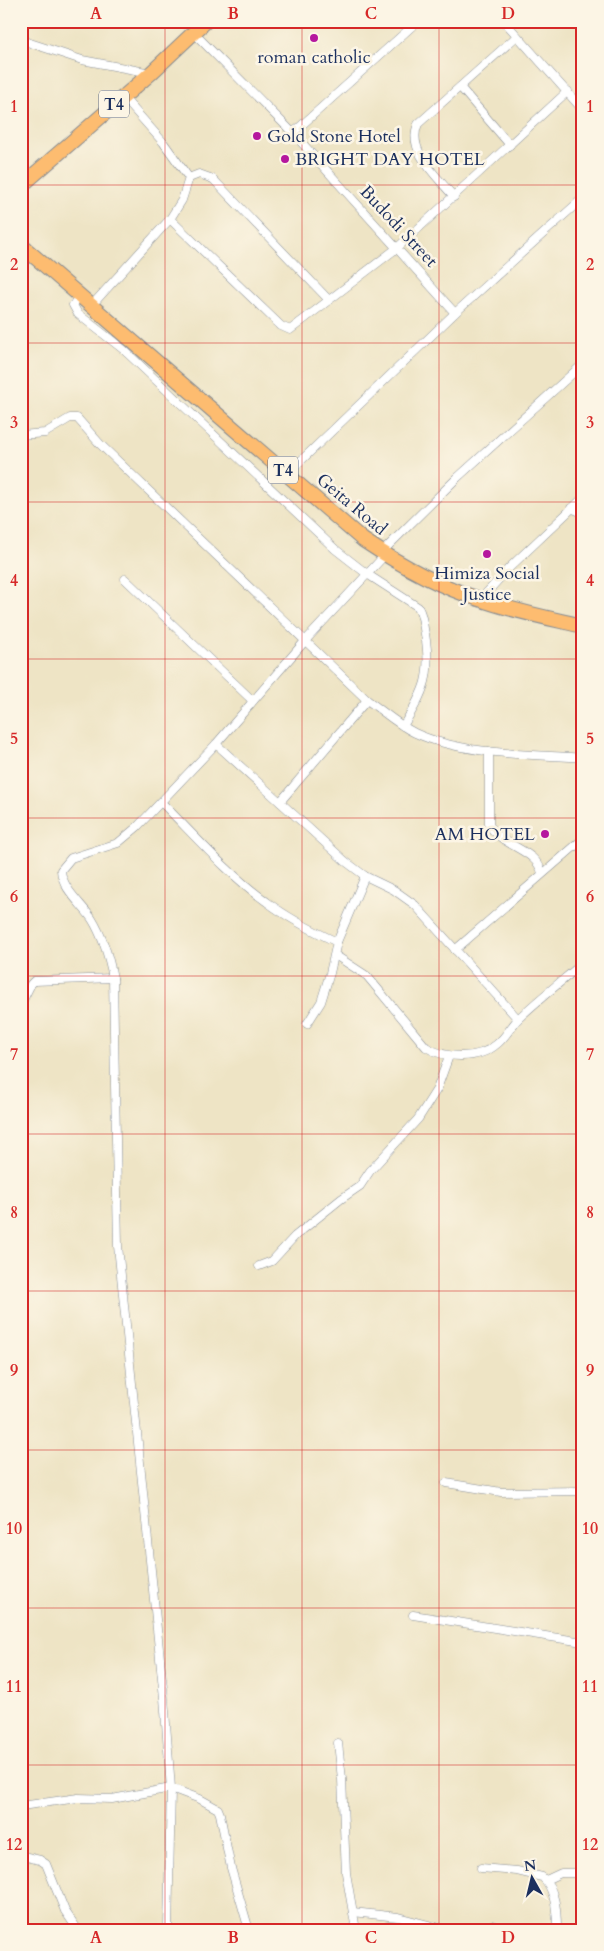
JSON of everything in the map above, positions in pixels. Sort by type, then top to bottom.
[{"type":"highway","name":"T4","points":[[21,186],[151,73],[206,21]]},
{"type":"highway","name":"Geita Road","points":[[21,245],[363,540],[425,577],[480,600],[583,626]]},
{"type":"street","points":[[294,133],[418,21]]},
{"type":"street","points":[[504,21],[583,110]]},
{"type":"street","name":"Budodi Street","points":[[193,32],[294,133],[455,313]]},
{"type":"street","points":[[454,197],[416,149],[414,134],[418,124],[517,36]]},
{"type":"street","points":[[21,40],[82,60],[151,73]]},
{"type":"street","points":[[460,87],[510,145]]},
{"type":"street","points":[[170,219],[284,329],[294,328],[328,299],[398,248],[568,91]]},
{"type":"street","points":[[123,97],[168,147],[189,178]]},
{"type":"street","points":[[189,178],[201,174],[213,179],[328,299]]},
{"type":"street","points":[[92,305],[170,219],[182,200],[189,178]]},
{"type":"street","points":[[287,474],[455,313],[583,198]]},
{"type":"street","points":[[80,296],[73,305],[78,314],[124,350],[336,549],[367,574],[418,607],[422,617],[428,671],[423,690],[403,726]]},
{"type":"street","points":[[168,1930],[171,1784],[118,1246],[113,978],[109,956],[98,930],[64,882],[61,870],[70,858],[118,843],[137,827],[216,744],[305,641],[384,554],[457,478],[583,364]]},
{"type":"street","points":[[21,435],[45,433],[70,418],[76,418],[100,444],[367,700],[403,726],[438,742],[489,751],[583,758]]},
{"type":"street","points":[[480,600],[583,498]]},
{"type":"street","points":[[571,508],[583,513]]},
{"type":"street","points":[[125,579],[253,702]]},
{"type":"street","points":[[280,802],[367,700]]},
{"type":"street","points":[[216,744],[328,847],[365,876],[394,890],[415,905],[518,1019]]},
{"type":"street","points":[[489,751],[489,825],[502,840],[536,859],[542,873]]},
{"type":"street","points":[[161,802],[266,901],[301,924],[337,942]]},
{"type":"street","points":[[455,950],[583,839]]},
{"type":"street","points":[[307,1024],[321,1002],[337,942],[365,876]]},
{"type":"street","points":[[335,955],[367,976],[412,1033],[426,1047],[436,1053],[449,1056],[492,1049],[518,1019],[583,963]]},
{"type":"street","points":[[21,1004],[34,981],[113,978]]},
{"type":"street","points":[[259,1266],[272,1261],[296,1236],[340,1199],[360,1186],[370,1171],[422,1114],[437,1088],[449,1056]]},
{"type":"street","points":[[446,1484],[501,1492],[583,1491]]},
{"type":"street","points":[[413,1615],[583,1642]]},
{"type":"street","points":[[338,1743],[342,1779],[345,1866],[356,1930]]},
{"type":"street","points":[[21,1806],[78,1798],[112,1800],[171,1784],[218,1809],[233,1876],[249,1930]]},
{"type":"street","points":[[27,1857],[40,1860],[46,1864],[66,1911],[78,1930]]},
{"type":"street","points":[[481,1868],[528,1873],[546,1880],[561,1873],[583,1873]]},
{"type":"street","points":[[546,1880],[554,1900],[557,1930]]},
{"type":"street","points":[[353,1912],[398,1917],[448,1930]]},
{"type":"street","points":[[485,1930],[492,1925],[507,1930]]},
{"type":"place","name":"roman catholic","points":[[314,38]]},
{"type":"place","name":"Gold Stone Hotel","points":[[257,136]]},
{"type":"place","name":"BRIGHT DAY HOTEL","points":[[285,159]]},
{"type":"place","name":"Himiza Social Justice","points":[[487,554]]},
{"type":"place","name":"AM HOTEL","points":[[545,834]]}]
